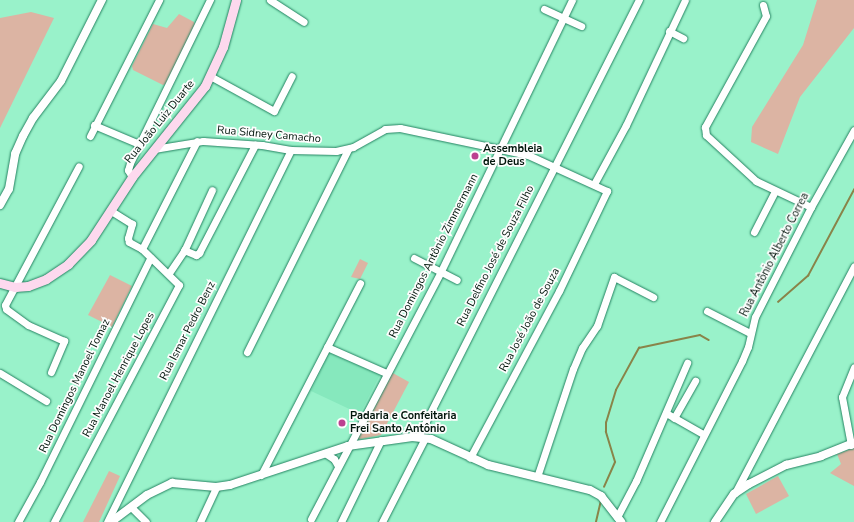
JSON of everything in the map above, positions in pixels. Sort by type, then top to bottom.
[{"type":"main road","name":"Rua João Luiz Duarte","points":[[0,283],[15,286],[38,283],[63,268],[91,240],[132,177],[154,149],[162,136],[200,93],[210,76],[227,33],[236,0]]},
{"type":"street","points":[[0,205],[8,189],[15,154],[23,136],[33,118],[61,81],[102,0]]},
{"type":"street","points":[[90,136],[94,124],[160,0]]},
{"type":"street","points":[[132,177],[128,167],[210,0]]},
{"type":"street","points":[[270,0],[304,22]]},
{"type":"street","name":"Rua Domingos Antônio Zimmermann","points":[[311,520],[386,373],[441,271],[562,17],[572,0]]},
{"type":"street","name":"Rua Delfino José de Souza Filho","points":[[382,522],[554,165],[639,0]]},
{"type":"street","points":[[594,184],[626,125],[669,31],[685,0]]},
{"type":"street","points":[[763,5],[766,16],[705,131],[708,138],[756,181],[811,207]]},
{"type":"street","points":[[544,9],[581,26]]},
{"type":"street","points":[[669,31],[683,38]]},
{"type":"street","points":[[210,76],[274,111],[292,76]]},
{"type":"street","points":[[94,124],[139,144]]},
{"type":"street","name":"Rua Sidney Camacho","points":[[154,149],[197,141],[255,145],[291,150],[336,152],[348,149],[380,131],[394,128],[528,155],[554,165],[607,191]]},
{"type":"street","name":"Rua Antônio Alberto Correa","points":[[660,522],[742,361],[748,347],[750,332],[755,317],[811,207],[854,130]]},
{"type":"street","points":[[142,249],[197,141]]},
{"type":"street","points":[[184,250],[196,255],[199,253],[255,145]]},
{"type":"street","points":[[247,352],[348,149]]},
{"type":"street","name":"Rua Ismar Pedro Benz","points":[[107,522],[149,433],[291,150]]},
{"type":"street","points":[[51,372],[65,343],[63,339],[28,325],[6,309],[5,305],[79,166]]},
{"type":"street","points":[[168,273],[184,250],[212,190]]},
{"type":"street","name":"Rua José João de Souza","points":[[470,458],[559,291],[607,191]]},
{"type":"street","points":[[754,232],[775,191]]},
{"type":"street","name":"Rua Manoel Henrique Lopes","points":[[54,522],[179,285],[142,249],[128,240],[132,226],[130,222],[110,210]]},
{"type":"street","name":"Rua Domingos Manoel Tomaz","points":[[18,522],[40,482],[150,258]]},
{"type":"street","points":[[414,258],[457,280]]},
{"type":"street","points":[[715,522],[734,494],[854,266]]},
{"type":"street","points":[[537,477],[573,369],[582,348],[597,326],[614,277],[653,297]]},
{"type":"street","points":[[261,474],[360,283]]},
{"type":"street","points":[[707,311],[750,332]]},
{"type":"street","points":[[327,347],[386,373]]},
{"type":"street","points":[[111,522],[147,495],[172,483],[216,487],[348,446],[381,440],[422,437],[470,458],[596,492],[619,519],[687,364]]},
{"type":"street","points":[[734,494],[786,465],[852,444],[842,397],[851,378],[854,367]]},
{"type":"street","points":[[0,373],[46,401]]},
{"type":"street","points":[[674,418],[695,381]]},
{"type":"street","points":[[666,413],[704,434]]},
{"type":"street","points":[[341,522],[381,440]]},
{"type":"street","points":[[325,453],[334,459],[338,466]]},
{"type":"street","points":[[200,522],[216,487]]},
{"type":"street","points":[[131,507],[146,522]]},
{"type":"shaded area","points":[[817,0],[854,0],[854,28],[800,97],[778,154],[751,142],[752,127],[803,45]]},
{"type":"shaded area","points":[[31,12],[54,18],[0,128],[0,18]]},
{"type":"shaded area","points":[[179,14],[194,22],[195,26],[166,84],[163,85],[133,70],[132,66],[153,24],[167,28]]},
{"type":"shaded area","points":[[360,259],[368,263],[360,279],[351,277]]},
{"type":"shaded area","points":[[110,275],[132,286],[112,327],[88,315]]},
{"type":"shaded area","points":[[329,353],[380,375],[360,414],[311,391]]},
{"type":"shaded area","points":[[391,372],[409,382],[381,435],[355,440]]},
{"type":"shaded area","points":[[854,448],[854,486],[830,473],[841,464],[837,454]]},
{"type":"shaded area","points":[[109,471],[120,476],[99,522],[83,522]]},
{"type":"shaded area","points":[[778,476],[789,496],[756,514],[746,494]]},
{"type":"waterway","points":[[778,302],[808,276],[854,190]]},
{"type":"waterway","points":[[604,487],[615,462],[606,432],[606,423],[616,390],[639,348],[700,335],[709,340]]},
{"type":"waterway","points":[[596,522],[601,500]]},
{"type":"place","name":"Assembleia de Deus","points":[[475,156]]},
{"type":"place","name":"Padaria e Confeitaria Frei Santo Antônio","points":[[342,423]]}]
